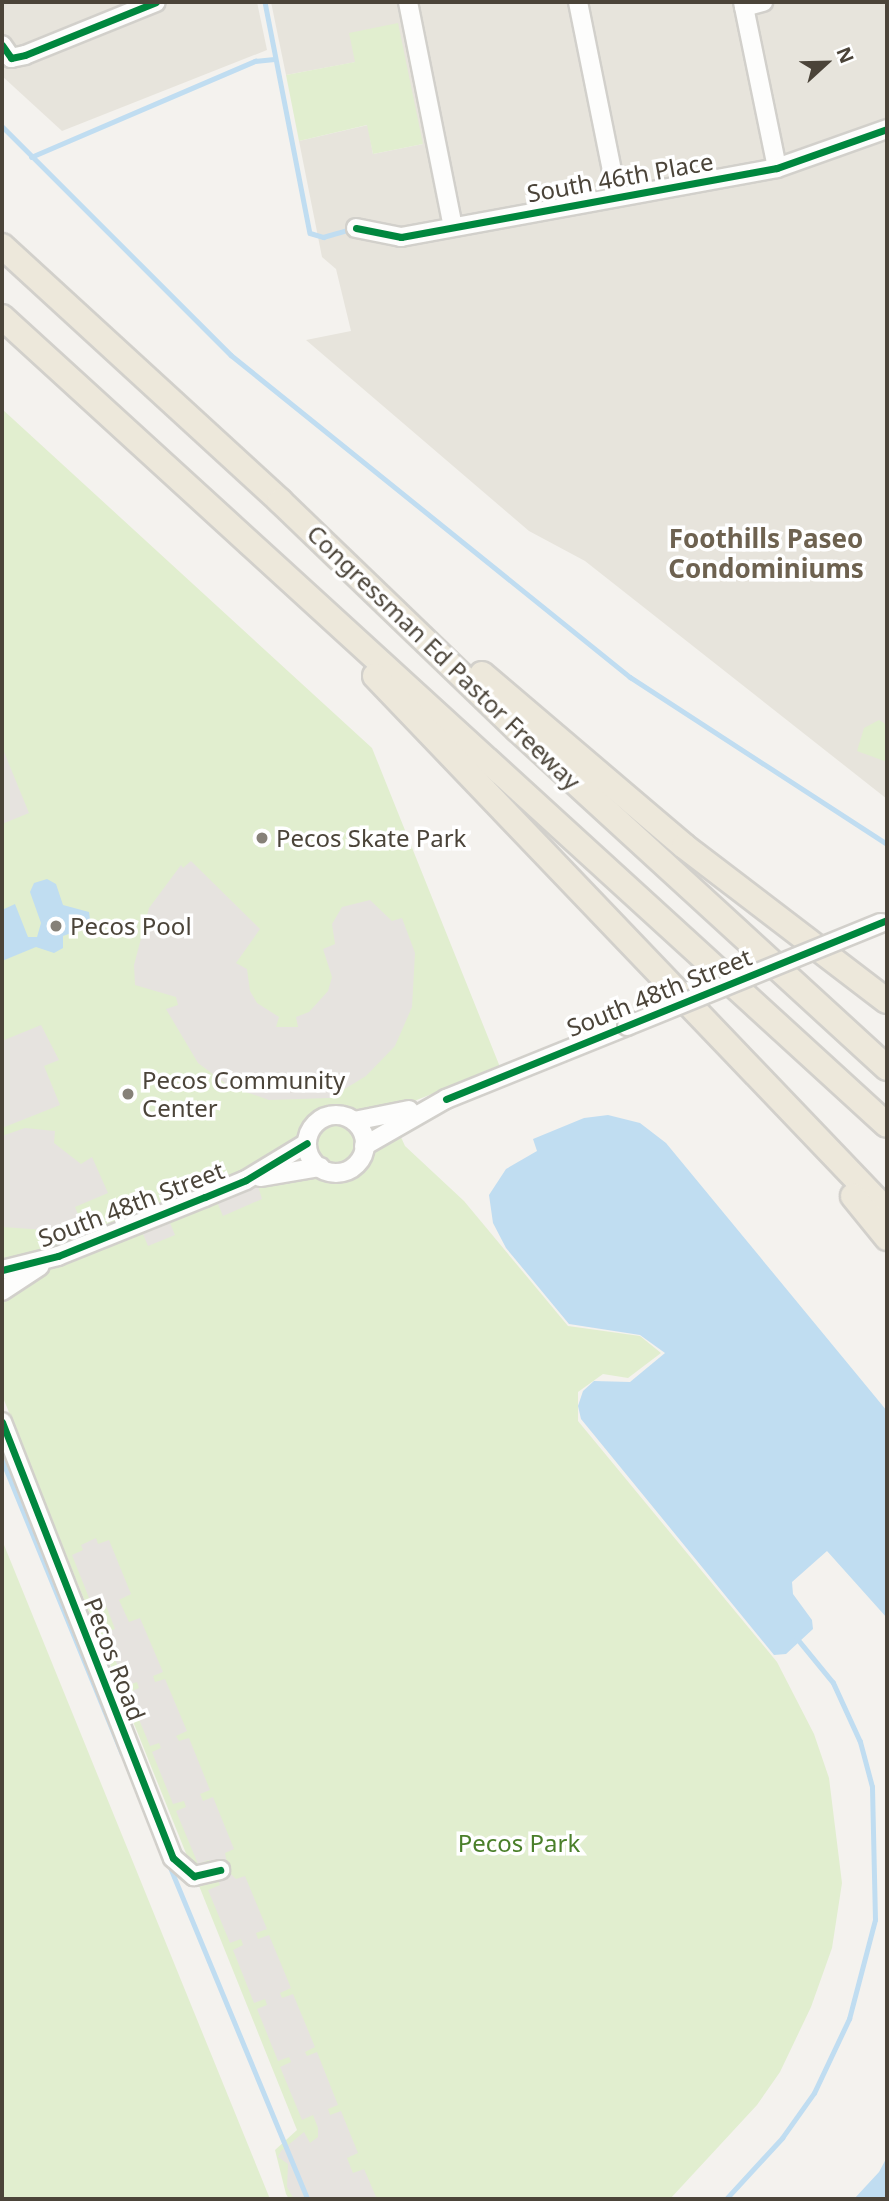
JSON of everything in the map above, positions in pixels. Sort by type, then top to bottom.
[{"type":"highway","name":"Congressman Ed Pastor Freeway","points":[[2,246],[280,500],[517,729],[887,1068]]},
{"type":"highway","name":"Congressman Ed Pastor Freeway","points":[[2,317],[887,1125]]},
{"type":"highway","points":[[280,500],[664,830],[887,1001]]},
{"type":"highway","points":[[247,542],[740,1061],[887,1211]]},
{"type":"highway","points":[[740,1061],[887,1238]]},
{"type":"street","points":[[6,52],[156,2]]},
{"type":"street","points":[[408,2],[453,227]]},
{"type":"street","points":[[578,2],[617,195]]},
{"type":"street","points":[[764,2],[744,4],[777,168]]},
{"type":"street","name":"South 46th Place","points":[[356,228],[401,237],[617,195],[777,168],[887,129]]},
{"type":"street","name":"South 48th Street","points":[[365,1146],[446,1099],[884,921]]},
{"type":"street","name":"South 48th Street","points":[[354,1121],[446,1099]]},
{"type":"street","points":[[339,1115],[354,1121],[365,1146],[358,1163],[348,1170],[330,1172],[320,1167],[307,1143],[312,1127],[323,1118],[339,1115]]},
{"type":"street","name":"South 48th Street","points":[[2,1270],[58,1256],[246,1180],[307,1143]]},
{"type":"street","name":"South 48th Street","points":[[246,1180],[320,1167]]},
{"type":"street","name":"South 48th Street","points":[[2,1291],[58,1256]]},
{"type":"street","name":"Pecos Road","points":[[2,1422],[173,1858],[194,1876],[220,1870]]},
{"type":"shaded area","points":[[2,2],[257,2],[267,50],[62,131],[2,76]]},
{"type":"shaded area","points":[[271,2],[887,2],[887,799],[585,561],[529,531],[306,340],[351,331],[336,269],[322,257],[299,141],[368,125],[373,154],[423,144],[356,62],[286,75]]},
{"type":"shaded area","points":[[2,747],[29,813],[2,824]]},
{"type":"shaded area","points":[[191,861],[260,929],[236,963],[247,969],[250,991],[257,1003],[279,1017],[276,1027],[298,1027],[296,1017],[309,1012],[328,991],[332,977],[323,949],[335,944],[332,924],[342,907],[370,900],[392,921],[402,918],[415,953],[412,1007],[395,1046],[366,1076],[330,1098],[269,1100],[229,1086],[198,1063],[166,1009],[178,1005],[176,997],[135,985],[134,965],[149,908],[181,865],[183,868]]},
{"type":"shaded area","points":[[41,1025],[59,1060],[44,1066],[60,1105],[2,1128],[2,1041]]},
{"type":"shaded area","points":[[25,1128],[55,1131],[54,1143],[81,1164],[92,1157],[108,1193],[75,1207],[79,1217],[46,1230],[2,1227],[2,1136]]},
{"type":"shaded area","points":[[258,1186],[262,1199],[223,1216],[217,1202]]},
{"type":"shaded area","points":[[170,1223],[175,1235],[148,1246],[143,1234]]},
{"type":"shaded area","points":[[96,1538],[98,1544],[109,1540],[131,1594],[119,1600],[129,1622],[140,1618],[163,1672],[153,1676],[155,1682],[165,1679],[187,1731],[176,1736],[179,1741],[189,1738],[210,1790],[200,1794],[203,1801],[213,1797],[234,1849],[225,1853],[229,1872],[236,1879],[245,1876],[267,1929],[256,1933],[258,1939],[269,1935],[291,1988],[280,1993],[282,1998],[293,1994],[315,2047],[305,2052],[307,2056],[317,2052],[338,2105],[328,2109],[330,2115],[341,2111],[358,2153],[347,2158],[353,2173],[364,2169],[377,2199],[294,2199],[287,2187],[288,2164],[278,2157],[281,2151],[304,2132],[310,2143],[318,2137],[318,2128],[313,2115],[302,2120],[280,2067],[291,2062],[289,2057],[278,2061],[257,2009],[267,2005],[265,1999],[254,2003],[233,1950],[243,1945],[241,1939],[230,1943],[208,1890],[220,1885],[209,1860],[198,1864],[176,1811],[186,1807],[184,1801],[173,1804],[152,1752],[161,1748],[159,1743],[150,1746],[128,1693],[139,1688],[137,1682],[126,1686],[104,1633],[115,1629],[105,1603],[93,1608],[72,1555],[83,1550],[81,1545]]},
{"type":"green space","points":[[398,23],[423,144],[373,154],[367,125],[299,141],[286,75],[355,62],[349,33]]},
{"type":"green space","name":"Pecos Park","points":[[2,409],[372,748],[500,1067],[389,1111],[405,1146],[464,1201],[568,1326],[640,1336],[661,1353],[628,1378],[603,1374],[578,1392],[578,1421],[777,1662],[814,1734],[829,1778],[842,1883],[832,1948],[811,2007],[780,2072],[757,2105],[670,2199],[289,2199],[286,2194],[275,2150],[297,2130],[2,1395]]},
{"type":"green space","points":[[879,720],[887,725],[887,762],[857,751],[864,728]]},
{"type":"green space","points":[[2,1540],[270,2199],[2,2199]]},
{"type":"water","points":[[47,879],[56,884],[63,905],[89,912],[91,926],[63,936],[63,948],[54,953],[36,947],[2,961],[2,910],[15,904],[28,937],[37,937],[41,923],[30,892],[34,883]]},
{"type":"water","points":[[608,1115],[640,1123],[666,1143],[887,1411],[887,1618],[827,1551],[792,1582],[793,1594],[812,1620],[813,1629],[786,1654],[774,1655],[581,1419],[578,1406],[583,1391],[594,1381],[630,1382],[665,1353],[640,1335],[569,1324],[506,1248],[493,1223],[489,1195],[506,1169],[537,1151],[533,1139],[584,1118]]},
{"type":"water","points":[[887,2157],[887,2199],[854,2199],[879,2172]]},
{"type":"waterway","points":[[265,2],[310,233],[323,237],[351,229]]},
{"type":"waterway","points":[[31,157],[255,61],[274,59]]},
{"type":"waterway","points":[[2,126],[231,355],[630,677],[887,844]]},
{"type":"waterway","points":[[2,1459],[122,1753]]},
{"type":"waterway","points":[[726,2199],[782,2138],[814,2093],[849,2019],[875,1920],[872,1787],[860,1742],[833,1683],[797,1639]]},
{"type":"waterway","points":[[169,1864],[308,2199]]},
{"type":"cycle path","points":[[2,45],[11,58],[25,55],[156,2]]},
{"type":"cycle path","points":[[356,228],[401,237],[777,168],[887,129]]},
{"type":"cycle path","points":[[446,1099],[887,920]]},
{"type":"cycle path","points":[[2,1270],[58,1256],[246,1180],[307,1143]]},
{"type":"cycle path","points":[[2,1422],[173,1858],[194,1876],[220,1870]]},
{"type":"place","name":"Pecos Skate Park","points":[[262,838]]},
{"type":"place","name":"Pecos Pool","points":[[56,926]]},
{"type":"place","name":"Pecos Community Center","points":[[128,1094]]},
{"type":"district","name":"Foothills Paseo Condominiums","points":[[766,554]]}]
